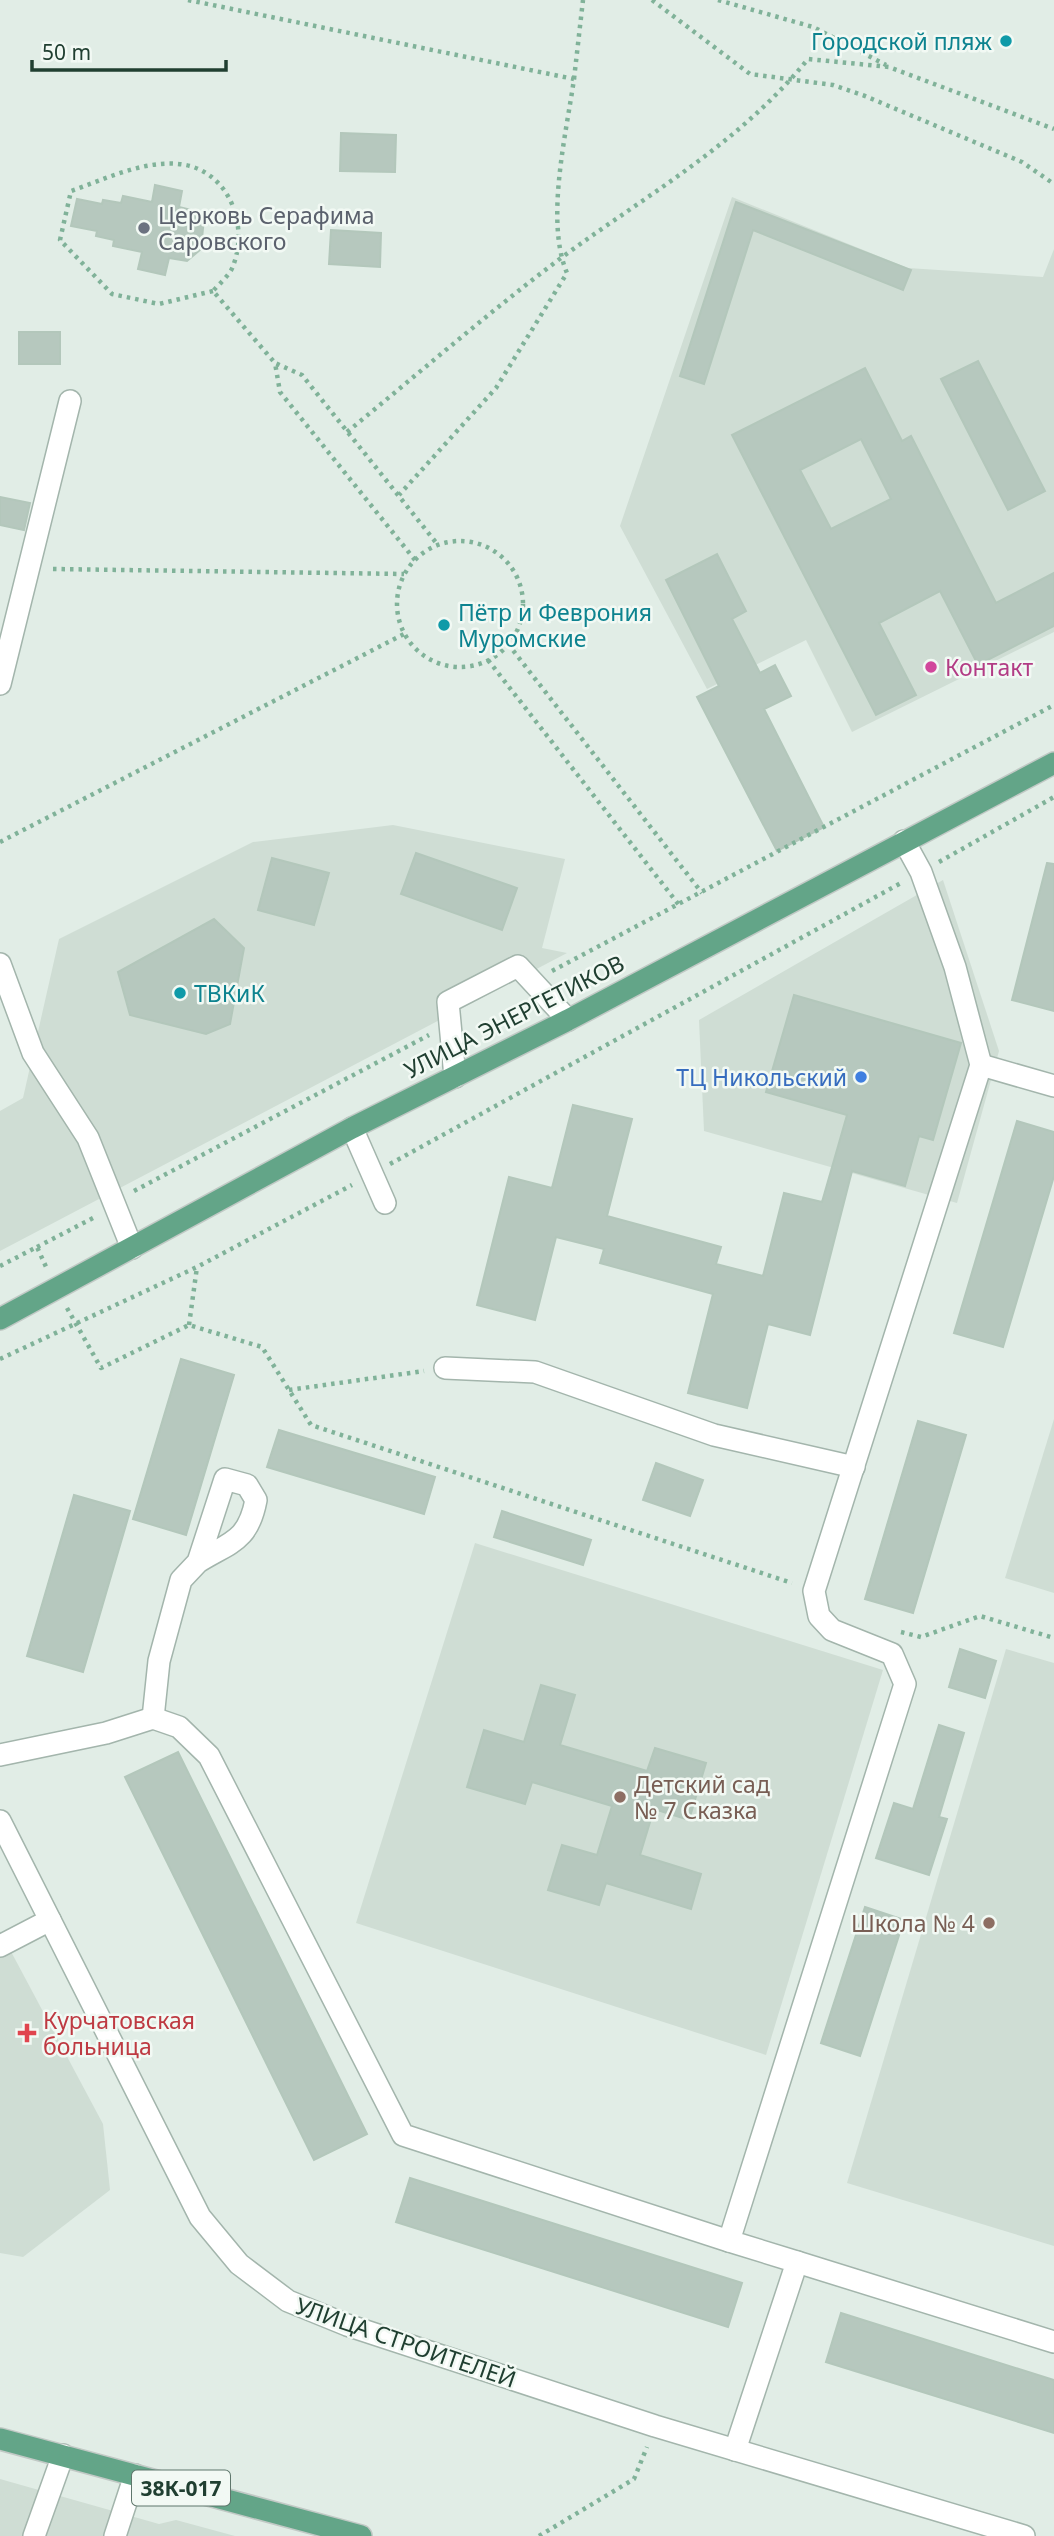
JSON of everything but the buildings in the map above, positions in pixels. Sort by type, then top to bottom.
[{"type":"main road","name":"УЛИЦА ЭНЕРГЕТИКОВ","points":[[0,1319],[352,1128],[568,1020],[1054,763]]},
{"type":"main road","name":"38К-017","points":[[0,2439],[361,2536]]},
{"type":"street","points":[[0,684],[70,401]]},
{"type":"street","points":[[729,2241],[905,1684],[892,1654],[832,1630],[819,1616],[814,1591],[981,1065],[955,967],[921,872],[904,841]]},
{"type":"street","points":[[0,964],[33,1053],[88,1138],[132,1248]]},
{"type":"street","points":[[455,1077],[448,1002],[518,966],[568,1020]]},
{"type":"street","points":[[981,1065],[1054,1086]]},
{"type":"street","points":[[352,1128],[385,1203]]},
{"type":"street","points":[[445,1368],[535,1372],[714,1435],[853,1467]]},
{"type":"street","points":[[153,1718],[159,1661],[181,1580],[198,1562]]},
{"type":"street","points":[[0,1755],[106,1733],[153,1718],[179,1727],[209,1756],[404,2135],[1054,2343]]},
{"type":"street","name":"УЛИЦА СТРОИТЕЛЕЙ","points":[[0,1821],[200,2217],[239,2264],[288,2301],[348,2325],[655,2426],[1024,2536]]},
{"type":"street","points":[[0,1946],[50,1920]]},
{"type":"street","points":[[735,2450],[797,2262]]},
{"type":"street","points":[[34,2536],[63,2455]]},
{"type":"street","points":[[115,2536],[135,2475]]},
{"type":"path","points":[[188,0],[574,79]]},
{"type":"path","points":[[399,495],[496,388],[567,273],[561,258],[558,187],[583,0]]},
{"type":"path","points":[[652,0],[750,74],[833,85],[903,111],[1022,162],[1054,184]]},
{"type":"path","points":[[718,0],[813,27],[889,67],[1054,129]]},
{"type":"path","points":[[348,432],[561,258],[699,162],[774,101],[808,60],[889,67]]},
{"type":"path","points":[[148,165],[190,166],[223,187],[241,225],[233,268],[213,291],[159,304],[112,294],[60,240],[71,191],[148,165]]},
{"type":"path","points":[[213,291],[275,363],[302,375],[438,545]]},
{"type":"path","points":[[275,363],[280,392],[415,560]]},
{"type":"path","points":[[461,541],[493,550],[515,574],[523,606],[520,622],[508,644],[488,660],[458,667],[442,664],[414,648],[404,634],[396,603],[404,574],[415,560],[438,545],[461,541]]},
{"type":"path","points":[[27,568],[404,574]]},
{"type":"path","points":[[0,842],[404,634]]},
{"type":"path","points":[[508,644],[702,893]]},
{"type":"path","points":[[488,660],[679,905]]},
{"type":"path","points":[[532,981],[1054,705]]},
{"type":"path","points":[[385,1167],[1054,796]]},
{"type":"path","points":[[37,1247],[116,1206],[140,1185],[450,1024]]},
{"type":"path","points":[[0,1359],[197,1267],[361,1180]]},
{"type":"path","points":[[189,1325],[197,1267]]},
{"type":"path","points":[[75,1322],[101,1368],[189,1325],[262,1347],[311,1425],[814,1591]]},
{"type":"path","points":[[289,1390],[445,1368]]},
{"type":"path","points":[[897,1630],[921,1637],[980,1616],[1054,1638]]},
{"type":"path","points":[[539,2536],[634,2479],[655,2426]]},
{"type":"shaded area","points":[[732,197],[908,268],[1043,277],[1054,249],[1054,632],[852,732],[806,640],[707,689],[620,526]]},
{"type":"shaded area","points":[[393,825],[565,859],[542,948],[567,953],[0,1251],[0,1111],[23,1098],[59,939],[253,842]]},
{"type":"shaded area","points":[[943,880],[999,1051],[957,1203],[704,1131],[699,1020]]},
{"type":"shaded area","points":[[1054,1419],[1054,1593],[1005,1578]]},
{"type":"shaded area","name":"Детский сад № 7 Сказка","points":[[475,1543],[883,1670],[766,2055],[356,1923]]},
{"type":"shaded area","name":"Школа № 4","points":[[1006,1649],[1054,1663],[1054,2246],[847,2183]]},
{"type":"shaded area","name":"Курчатовская больница","points":[[0,1931],[103,2124],[110,2190],[23,2257],[0,2253]]},
{"type":"shaded area","points":[[0,2479],[159,2524],[176,2520],[235,2536],[0,2536]]},
{"type":"place","name":"Городской пляж","points":[[1006,41]]},
{"type":"place","name":"Церковь Серафима Саровского","points":[[144,228]]},
{"type":"place","name":"Пётр и Феврония Муромские","points":[[444,625]]},
{"type":"place","name":"Контакт","points":[[931,667]]},
{"type":"place","name":"ТВКиК","points":[[180,993]]},
{"type":"place","name":"ТЦ Никольский","points":[[861,1077]]},
{"type":"place","name":"Детский сад № 7 Сказка","points":[[620,1797]]},
{"type":"place","name":"Школа № 4","points":[[989,1923]]},
{"type":"place","name":"Курчатовская больница","points":[[27,2033]]}]
